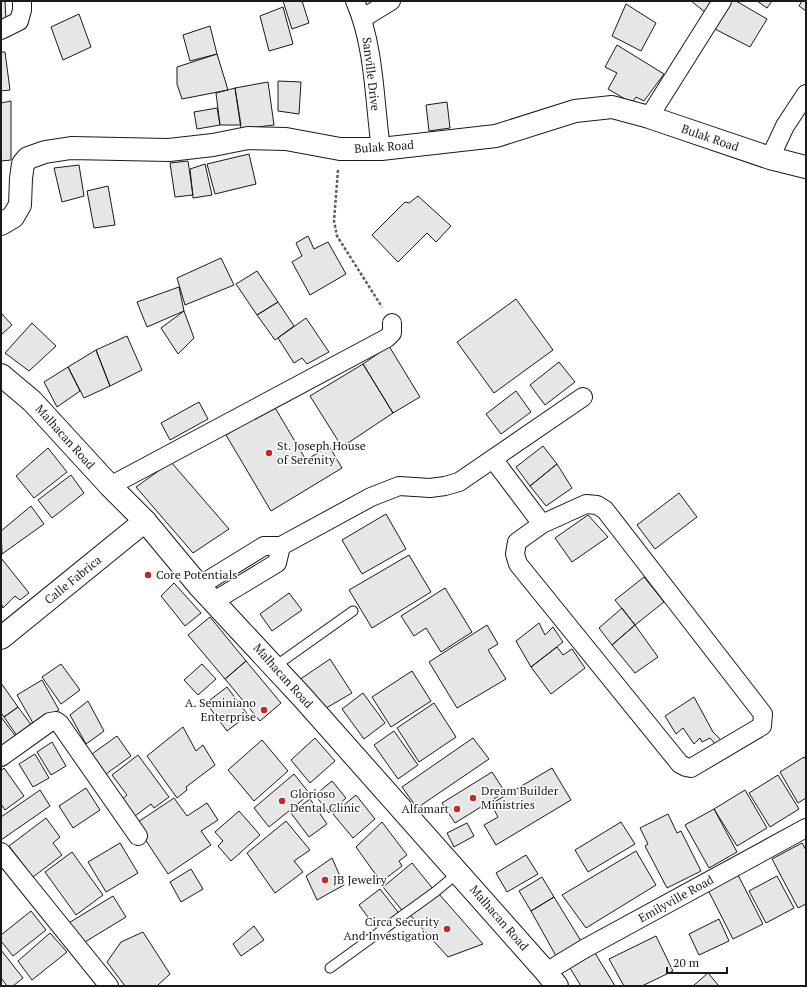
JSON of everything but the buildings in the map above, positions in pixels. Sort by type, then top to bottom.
[{"type":"street","points":[[1,30],[19,21],[22,10],[22,1]]},
{"type":"street","name":"Sanville Drive","points":[[356,1],[363,18],[372,65],[381,149]]},
{"type":"street","points":[[363,18],[391,1]]},
{"type":"street","points":[[649,117],[722,1]]},
{"type":"street","points":[[770,158],[785,126],[806,94]]},
{"type":"street","name":"Bulak Road","points":[[1,224],[13,217],[20,205],[23,164],[28,158],[45,152],[71,148],[169,150],[213,145],[248,138],[286,139],[340,150],[381,149],[496,136],[575,111],[612,107],[649,117],[770,158],[806,167]]},
{"type":"street","points":[[110,486],[387,338],[392,333],[392,323]]},
{"type":"street","name":"Malhacan Road","points":[[1,374],[32,401],[110,486],[145,521],[206,593],[274,667],[551,979]]},
{"type":"street","points":[[206,593],[264,546],[281,546],[371,497],[399,486],[430,488],[459,482],[583,397]]},
{"type":"street","points":[[493,459],[542,524]]},
{"type":"street","points":[[586,504],[597,505],[605,510],[763,714],[762,726],[691,768],[680,764],[518,564],[515,554],[517,542],[542,524],[586,504]]},
{"type":"street","name":"Calle Fabrica","points":[[1,638],[145,521]]},
{"type":"street","points":[[1,757],[50,722],[56,721],[60,724],[138,836]]},
{"type":"street","name":"Emilyville Road","points":[[551,979],[584,949],[806,828]]},
{"type":"street","points":[[1,852],[110,986]]},
{"type":"lane","points":[[274,667],[353,611]]},
{"type":"lane","points":[[330,968],[435,892],[458,873]]},
{"type":"path","points":[[340,150],[334,221],[337,236],[392,323]]},
{"type":"place","name":"St. Joseph House of Serenity","points":[[269,453]]},
{"type":"place","name":"Core Potentials","points":[[148,575]]},
{"type":"place","name":"A. Seminiano Enterprise","points":[[264,710]]},
{"type":"place","name":"Dream Builder Ministries","points":[[473,798]]},
{"type":"place","name":"Glorioso Dental Clinic","points":[[282,801]]},
{"type":"place","name":"Alfamart","points":[[457,809]]},
{"type":"place","name":"JB Jewelry","points":[[325,880]]},
{"type":"place","name":"Circa Security And Investigation","points":[[447,929]]}]
